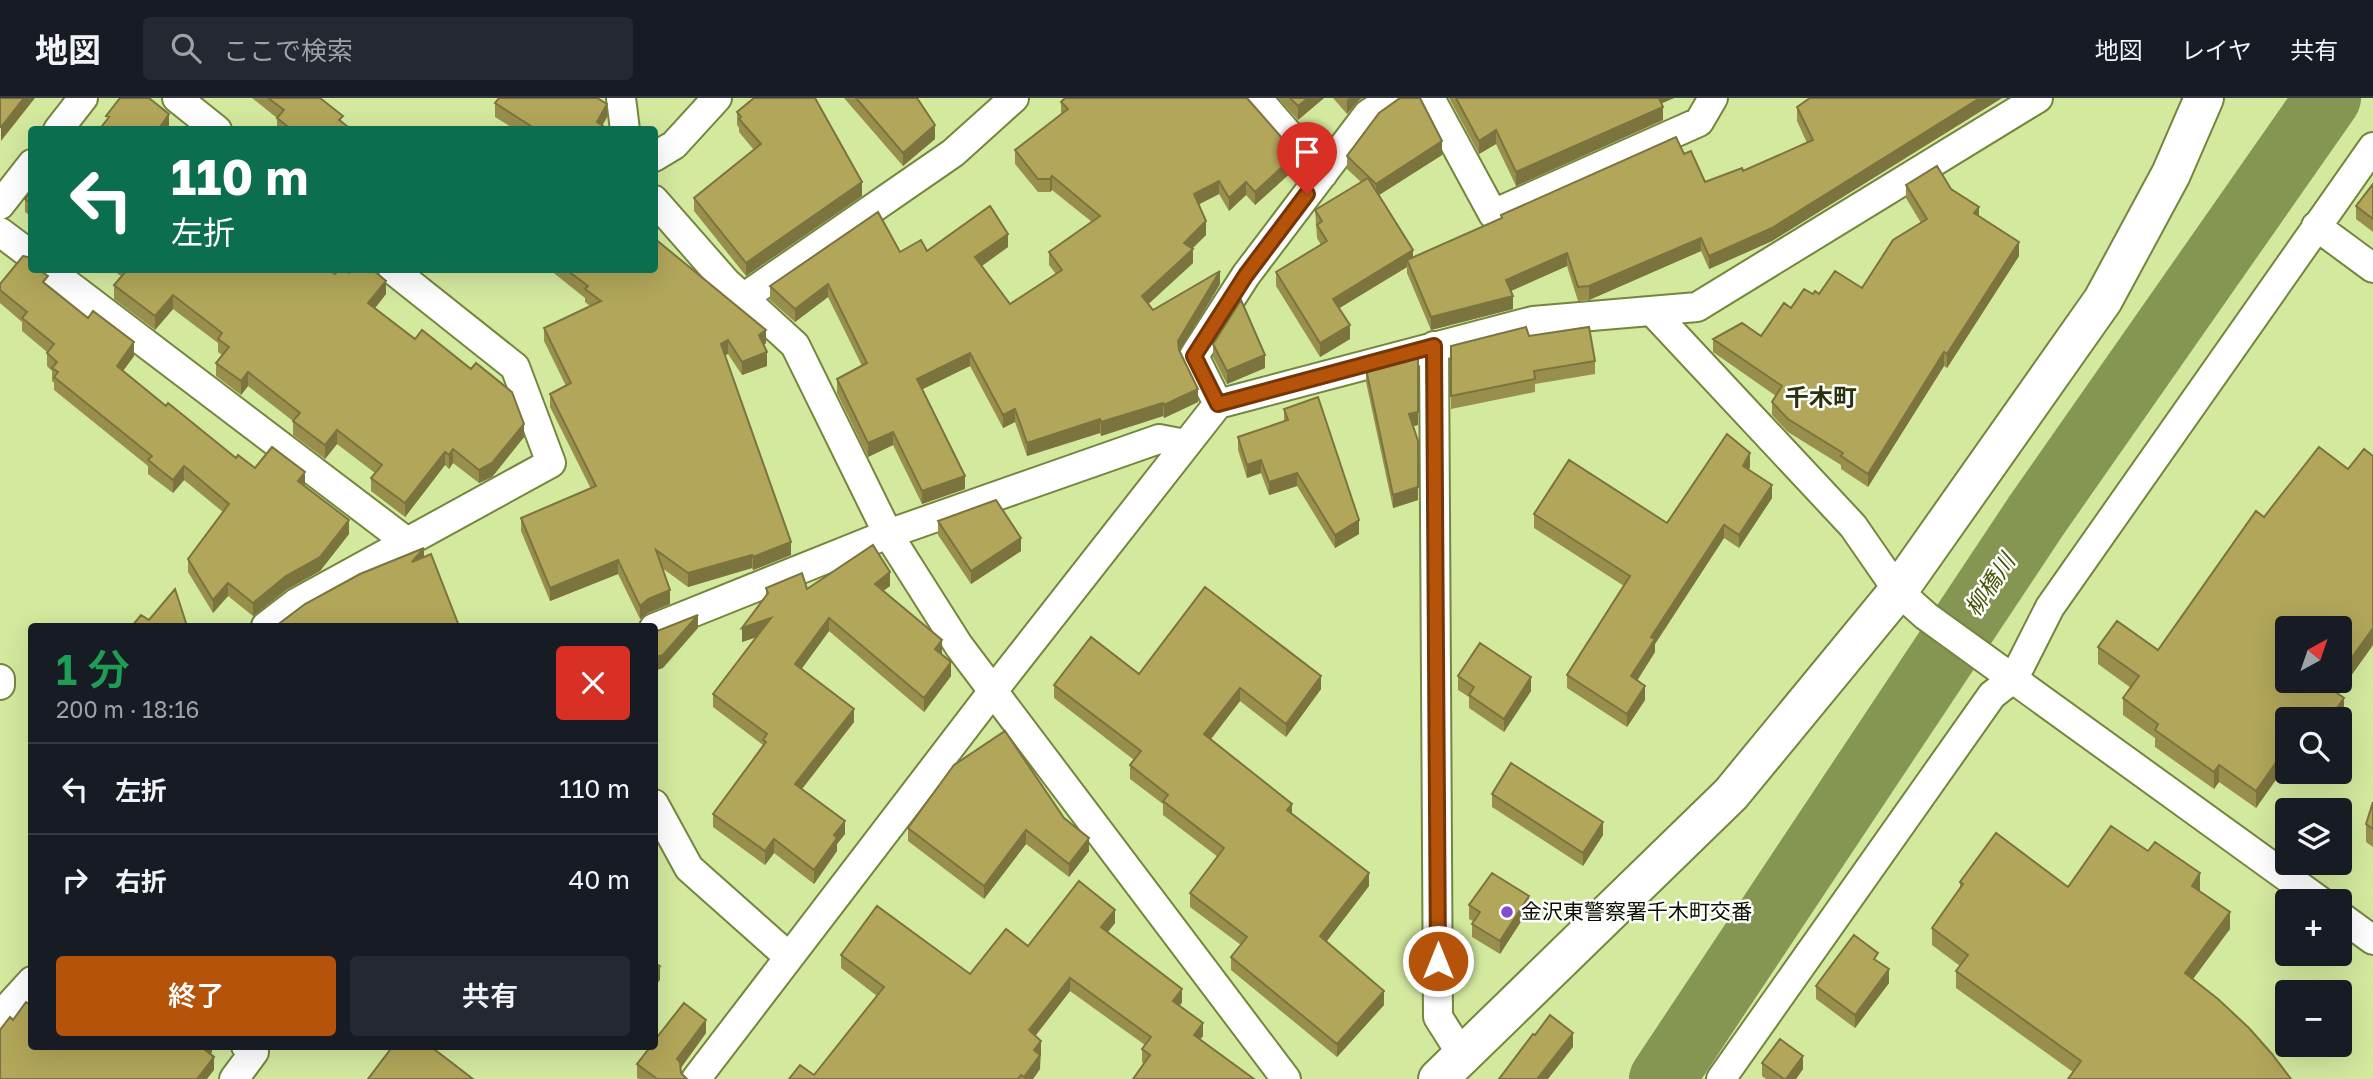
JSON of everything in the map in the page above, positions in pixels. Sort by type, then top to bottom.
[{"type":"street","points":[[61,126],[83,98]]},
{"type":"street","points":[[177,98],[212,126]]},
{"type":"street","points":[[621,98],[624,126]]},
{"type":"street","points":[[658,155],[674,145],[717,98]]},
{"type":"street","points":[[743,298],[953,153],[1014,98]]},
{"type":"street","points":[[1256,98],[1322,174]]},
{"type":"street","points":[[1430,98],[1493,214],[1699,122],[1713,98]]},
{"type":"street","points":[[1450,1067],[1731,794],[1898,591],[2103,300],[2171,174],[2204,98]]},
{"type":"street","points":[[696,1079],[993,691],[1218,404],[1534,321],[1697,307],[2034,99]]},
{"type":"street","points":[[1218,404],[1194,356],[1246,275],[1368,114],[1386,100]]},
{"type":"street","points":[[1721,1079],[1992,695],[2014,678],[2050,607],[2373,147]]},
{"type":"street","points":[[0,205],[28,169]]},
{"type":"street","points":[[658,205],[726,282],[794,345],[888,534],[959,646],[1286,1079]]},
{"type":"street","points":[[2316,226],[2373,268]]},
{"type":"street","points":[[0,232],[28,253]]},
{"type":"street","points":[[53,273],[407,542]]},
{"type":"street","points":[[270,623],[296,603],[551,463],[514,367],[397,273]]},
{"type":"street","points":[[1652,311],[1853,526],[1898,591],[1926,615],[2304,889]]},
{"type":"street","points":[[1434,346],[1438,1017],[1450,1067]]},
{"type":"street","points":[[658,626],[888,534],[1159,439],[1185,444]]},
{"type":"street","points":[[0,678],[0,685]]},
{"type":"street","points":[[658,811],[689,868],[789,957]]},
{"type":"street","points":[[2352,925],[2373,940]]},
{"type":"street","points":[[0,1016],[28,985]]},
{"type":"street","points":[[234,1079],[254,1052],[251,1050]]},
{"type":"building","points":[[0,98],[24,98],[1,127],[0,127]]},
{"type":"building","points":[[120,98],[149,98],[169,114],[161,126],[102,126],[109,117],[106,116]]},
{"type":"building","points":[[268,98],[320,98],[343,116],[339,120],[347,126],[287,126],[277,118],[284,110]]},
{"type":"building","points":[[499,98],[597,98],[607,104],[597,122],[603,126],[531,126],[495,103]]},
{"type":"building","points":[[754,98],[815,98],[862,182],[746,263],[694,198],[761,144],[739,119],[741,117],[737,112]]},
{"type":"building","points":[[856,98],[917,98],[935,125],[903,153]]},
{"type":"building","points":[[1065,98],[1247,98],[1296,154],[1255,192],[1246,182],[1229,198],[1219,181],[1194,194],[1206,221],[1184,243],[1193,249],[1142,296],[1153,310],[1220,271],[1178,341],[1179,350],[1198,389],[1164,405],[1163,403],[1101,422],[1100,419],[1027,443],[1015,409],[1003,415],[970,353],[917,379],[965,476],[922,491],[893,432],[868,443],[837,379],[867,363],[828,284],[795,309],[770,286],[878,212],[900,252],[921,240],[927,251],[990,206],[1008,234],[975,257],[1010,304],[1062,270],[1049,252],[1100,216],[1052,176],[1050,179],[1038,179],[1015,150],[1068,109],[1061,102]]},
{"type":"building","points":[[1290,98],[1308,98],[1298,106]]},
{"type":"building","points":[[1400,98],[1420,98],[1442,141],[1376,184],[1347,156],[1379,113]]},
{"type":"building","points":[[1456,98],[1659,98],[1663,107],[1516,172],[1496,130],[1479,141]]},
{"type":"building","points":[[1810,98],[1980,98],[1772,228],[1709,256],[1701,238],[1589,286],[1578,287],[1567,253],[1506,280],[1513,296],[1431,317],[1407,260],[1676,137],[1684,154],[1691,151],[1705,182],[1742,168],[1743,171],[1813,140],[1797,107]]},
{"type":"building","points":[[1937,166],[1951,189],[1979,207],[1974,213],[2019,242],[1947,354],[1944,352],[1868,474],[1841,456],[1843,453],[1788,419],[1772,402],[1782,386],[1713,339],[1742,323],[1761,336],[1784,303],[1791,308],[1804,289],[1819,294],[1835,271],[1862,288],[1893,240],[1927,219],[1906,185]]},
{"type":"building","points":[[1368,178],[1413,250],[1333,299],[1350,325],[1320,343],[1276,272],[1327,241],[1317,225],[1322,221],[1315,210]]},
{"type":"building","points":[[2373,184],[2373,219],[2356,206]]},
{"type":"building","points":[[658,241],[766,330],[759,335],[767,352],[742,362],[728,340],[721,344],[791,542],[753,557],[752,555],[688,573],[656,550],[670,590],[648,599],[640,606],[618,560],[550,588],[521,518],[596,486],[550,394],[571,383],[544,328],[601,301],[585,289],[588,286],[571,273],[658,273]]},
{"type":"building","points":[[23,256],[28,257],[28,273],[44,273],[48,276],[43,282],[88,318],[93,311],[134,342],[117,366],[236,458],[238,455],[255,468],[272,447],[305,472],[298,481],[349,520],[320,557],[286,576],[253,603],[228,583],[213,600],[188,559],[229,504],[184,466],[173,480],[148,460],[152,456],[54,377],[58,372],[52,368],[57,362],[47,353],[54,344],[22,318],[27,312],[0,290],[0,284]]},
{"type":"building","points":[[124,273],[377,273],[386,281],[368,303],[415,339],[422,330],[471,369],[476,363],[512,392],[524,424],[492,463],[479,470],[453,449],[449,455],[445,452],[405,503],[371,478],[382,465],[337,430],[325,445],[293,421],[300,413],[248,372],[241,381],[216,363],[229,347],[218,339],[222,333],[173,295],[155,316],[114,285]]},
{"type":"building","points":[[1241,300],[1265,355],[1227,371],[1213,344]]},
{"type":"building","points":[[1526,327],[1529,336],[1589,327],[1595,361],[1534,371],[1535,379],[1451,396],[1451,346]]},
{"type":"building","points":[[1418,355],[1418,412],[1409,414],[1418,441],[1418,487],[1393,495],[1366,369]]},
{"type":"building","points":[[1318,397],[1359,520],[1335,535],[1297,473],[1269,482],[1261,460],[1247,465],[1238,437],[1288,420],[1284,409]]},
{"type":"building","points":[[1727,434],[1750,453],[1743,466],[1772,485],[1739,535],[1724,525],[1651,637],[1655,639],[1631,676],[1645,686],[1627,714],[1567,675],[1630,576],[1534,514],[1569,460],[1667,523]]},
{"type":"building","points":[[2319,447],[2348,469],[2364,449],[2373,456],[2373,628],[2352,657],[2352,616],[2275,616],[2275,693],[2337,693],[2344,698],[2338,707],[2275,707],[2275,764],[2256,791],[2219,765],[2214,772],[2155,730],[2158,724],[2123,698],[2139,676],[2098,647],[2117,621],[2158,650],[2256,511],[2264,517]]},
{"type":"building","points":[[996,500],[1021,538],[971,571],[938,521]]},
{"type":"building","points":[[873,545],[890,572],[875,584],[942,640],[935,649],[951,662],[924,698],[829,618],[795,664],[854,709],[795,784],[845,821],[834,835],[837,838],[814,870],[774,839],[765,851],[713,814],[766,742],[763,740],[767,734],[713,694],[771,618],[742,628],[768,593],[766,588],[802,573],[807,589]]},
{"type":"building","points":[[424,548],[412,562],[431,554],[458,623],[280,623],[305,604],[360,574]]},
{"type":"building","points":[[1205,587],[1321,676],[1286,724],[1240,688],[1204,734],[1292,804],[1287,810],[1369,873],[1320,936],[1384,991],[1337,1044],[1231,957],[1247,937],[1190,893],[1224,848],[1163,801],[1168,795],[1130,765],[1141,751],[1054,685],[1091,637],[1139,674]]},
{"type":"building","points":[[175,589],[186,623],[134,623],[141,615],[149,620]]},
{"type":"building","points":[[698,615],[663,655],[658,657],[660,630]]},
{"type":"building","points":[[1480,643],[1531,677],[1504,719],[1469,695],[1474,687],[1458,676]]},
{"type":"building","points":[[1005,731],[1064,818],[1089,838],[1069,864],[1026,830],[984,886],[908,828],[954,765]]},
{"type":"building","points":[[1511,763],[1603,822],[1583,853],[1492,794]]},
{"type":"building","points":[[2373,802],[2373,829],[2366,824]]},
{"type":"building","points":[[2111,826],[2148,851],[2155,842],[2200,873],[2192,886],[2230,912],[2185,973],[2249,1028],[2291,1079],[2068,1079],[2081,1061],[1956,971],[1968,955],[1932,928],[1963,884],[1960,882],[1996,833],[2068,887]]},
{"type":"building","points":[[1492,873],[1529,896],[1500,941],[1472,924],[1480,912],[1469,905]]},
{"type":"building","points":[[1079,881],[1115,910],[1101,927],[1182,989],[1173,1001],[1203,1023],[1194,1035],[1254,1079],[1133,1079],[1150,1055],[1142,1049],[1151,1037],[1070,978],[1029,1030],[1041,1041],[1034,1050],[1040,1055],[1024,1077],[789,1079],[800,1065],[814,1075],[884,987],[841,955],[877,906],[970,974],[1006,929],[1028,946]]},
{"type":"building","points":[[1854,935],[1878,953],[1874,959],[1889,969],[1855,1015],[1816,986]]},
{"type":"building","points":[[26,1002],[28,1003],[28,1050],[205,1050],[214,1057],[197,1079],[0,1079],[0,1030],[10,1017],[13,1020]]},
{"type":"building","points":[[684,1003],[706,1020],[677,1059],[681,1073],[687,1079],[657,1079],[637,1064],[648,1050],[658,1050],[658,1036]]},
{"type":"building","points":[[1550,1015],[1573,1033],[1537,1079],[1499,1079],[1533,1034],[1535,1035]]},
{"type":"building","points":[[1780,1039],[1803,1056],[1786,1079],[1762,1063]]},
{"type":"building","points":[[390,1050],[435,1050],[473,1079],[368,1079]]},
{"type":"waterway","name":"柳橋川","points":[[1662,1079],[2036,516],[2328,98]]},
{"type":"place","name":"金沢東警察署千木町交番","points":[[1507,912]]},
{"type":"district","name":"千木町","points":[[1821,398]]},
{"type":"route","points":[[1307,194],[1246,275],[1194,356],[1218,404],[1434,346],[1438,961]]}]
